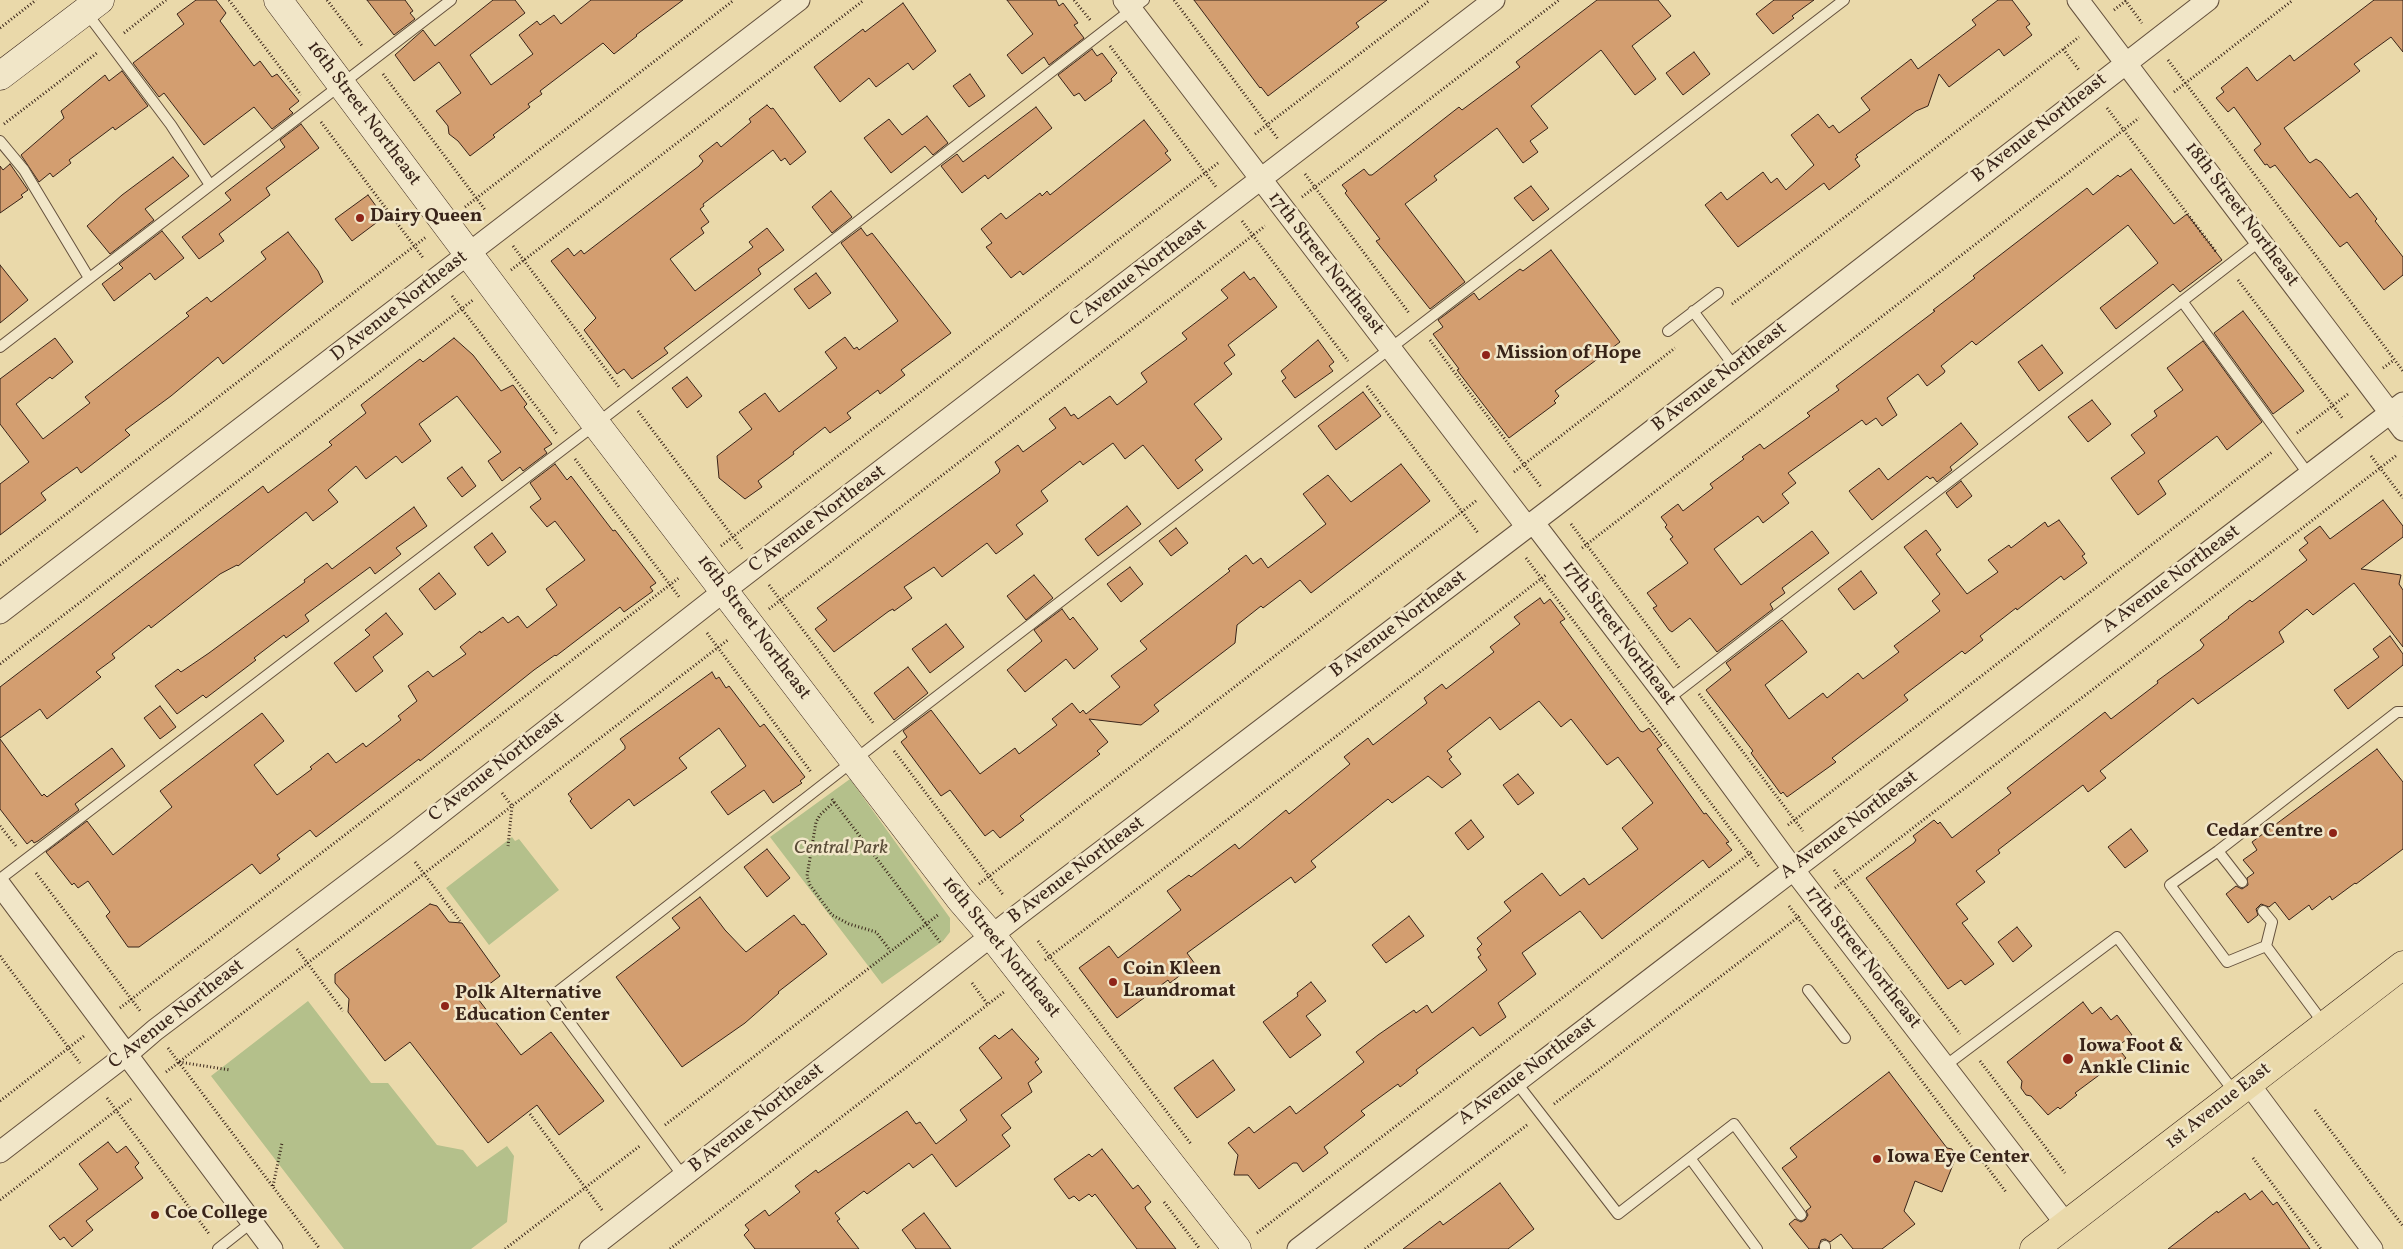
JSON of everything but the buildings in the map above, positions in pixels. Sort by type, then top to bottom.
[{"type":"main road","name":"1st Avenue East","points":[[2034,1249],[2403,964]]},
{"type":"street","name":"16th Street Northeast","points":[[278,0],[596,424],[960,899],[1250,1239]]},
{"type":"street","name":"D Avenue Northeast","points":[[0,613],[800,0]]},
{"type":"street","name":"C Avenue Northeast","points":[[0,1152],[126,1055],[155,1030],[401,844],[724,591],[1494,0]]},
{"type":"street","name":"18th Street Northeast","points":[[2078,0],[2260,241],[2399,416]]},
{"type":"street","name":"B Avenue Northeast","points":[[590,1249],[992,936],[1530,525],[2208,0]]},
{"type":"street","points":[[0,76],[95,3]]},
{"type":"street","name":"17th Street Northeast","points":[[1133,3],[1260,181],[1391,350],[1668,699],[1793,869],[2066,1224]]},
{"type":"street","name":"A Avenue Northeast","points":[[1298,1249],[2309,475],[2399,416]]},
{"type":"street","points":[[0,885],[272,1249]]},
{"type":"street","points":[[2243,1089],[2372,1249]]},
{"type":"lane","points":[[0,347],[450,0]]},
{"type":"lane","points":[[683,1176],[551,997],[854,760],[1391,350],[1844,0]]},
{"type":"lane","points":[[95,3],[110,44],[171,125],[210,184]]},
{"type":"lane","points":[[0,879],[596,424],[1100,34],[1133,3]]},
{"type":"lane","points":[[0,142],[24,170],[89,278]]},
{"type":"lane","points":[[1668,699],[2260,241]]},
{"type":"lane","points":[[1668,331],[1718,292]]},
{"type":"lane","points":[[2182,301],[2309,475]]},
{"type":"lane","points":[[1694,311],[1734,366]]},
{"type":"lane","points":[[2266,946],[2227,962],[2170,885],[2218,851],[2397,712],[2403,712]]},
{"type":"lane","points":[[2218,851],[2242,882]]},
{"type":"lane","points":[[2263,911],[2272,922],[2266,946]]},
{"type":"lane","points":[[1946,1066],[2117,936],[2243,1089]]},
{"type":"lane","points":[[2266,946],[2325,1025]]},
{"type":"lane","points":[[1808,990],[1845,1038]]},
{"type":"lane","points":[[1516,1082],[1618,1214],[1734,1124],[1801,1215]]},
{"type":"lane","points":[[1690,1158],[1757,1249]]},
{"type":"lane","points":[[219,1248],[252,1222]]},
{"type":"path","points":[[0,28],[36,0]]},
{"type":"path","points":[[0,128],[166,0]]},
{"type":"path","points":[[228,0],[426,261]]},
{"type":"path","points":[[327,0],[488,213]]},
{"type":"path","points":[[464,207],[734,0]]},
{"type":"path","points":[[511,270],[864,0]]},
{"type":"path","points":[[1074,0],[1219,191]]},
{"type":"path","points":[[1174,0],[1282,143]]},
{"type":"path","points":[[1254,135],[1430,0]]},
{"type":"path","points":[[1302,198],[1559,0]]},
{"type":"path","points":[[2108,14],[2126,0],[2146,27]]},
{"type":"path","points":[[2169,95],[2293,0]]},
{"type":"path","points":[[1511,474],[2081,36]]},
{"type":"path","points":[[2063,49],[2079,70]]},
{"type":"path","points":[[2165,57],[2403,371]]},
{"type":"path","points":[[1577,551],[2141,117]]},
{"type":"path","points":[[720,547],[1218,163]]},
{"type":"path","points":[[768,610],[1266,226]]},
{"type":"path","points":[[0,565],[426,237]]},
{"type":"path","points":[[0,664],[474,299]]},
{"type":"path","points":[[2379,371],[2394,360]]},
{"type":"path","points":[[1786,826],[2350,392]]},
{"type":"path","points":[[1833,889],[2397,455]]},
{"type":"path","points":[[2371,456],[2403,498]]},
{"type":"path","points":[[977,886],[1477,500]]},
{"type":"path","points":[[1526,558],[1759,867]]},
{"type":"path","points":[[114,1013],[683,575]]},
{"type":"path","points":[[1045,960],[1541,579]]},
{"type":"path","points":[[707,632],[940,942]]},
{"type":"path","points":[[162,1076],[729,639]]},
{"type":"path","points":[[488,775],[512,806],[508,846]]},
{"type":"path","points":[[834,802],[820,815],[816,822],[808,876],[810,885],[832,915],[849,924],[876,932],[889,949]]},
{"type":"path","points":[[0,826],[144,1016]]},
{"type":"path","points":[[401,844],[460,921]]},
{"type":"path","points":[[1250,1239],[1750,854]]},
{"type":"path","points":[[1834,870],[2065,1173]]},
{"type":"path","points":[[1789,906],[2006,1192]]},
{"type":"path","points":[[505,1249],[938,915]]},
{"type":"path","points":[[1365,1249],[1797,917]]},
{"type":"path","points":[[284,933],[343,1011]]},
{"type":"path","points":[[1038,941],[1192,1146]]},
{"type":"path","points":[[0,956],[82,1066]]},
{"type":"path","points":[[972,983],[988,1005]]},
{"type":"path","points":[[670,1249],[1009,988]]},
{"type":"path","points":[[0,1101],[88,1032]]},
{"type":"path","points":[[164,1043],[320,1249]]},
{"type":"path","points":[[179,1062],[230,1070]]},
{"type":"path","points":[[103,1093],[219,1248]]},
{"type":"path","points":[[0,1200],[134,1097]]},
{"type":"path","points":[[2315,1110],[2403,1226]]},
{"type":"path","points":[[530,1114],[616,1228]]},
{"type":"path","points":[[273,1187],[282,1143]]},
{"type":"path","points":[[2253,1158],[2322,1249]]},
{"type":"path","points":[[1250,1239],[1252,1224]]},
{"type":"green space","name":"Central Park","points":[[850,779],[950,918],[950,932],[943,941],[882,984],[770,837]]},
{"type":"green space","points":[[512,837],[515,841],[519,839],[559,890],[489,945],[446,888]]},
{"type":"green space","points":[[308,1001],[371,1083],[388,1083],[437,1145],[463,1150],[477,1167],[507,1146],[514,1156],[507,1222],[471,1249],[344,1249],[211,1076]]},
{"type":"place","name":"Dairy Queen","points":[[360,218]]},
{"type":"place","name":"Mission of Hope","points":[[1486,355]]},
{"type":"place","name":"Cedar Centre","points":[[2333,833]]},
{"type":"place","name":"Coin Kleen Laundromat","points":[[1113,982]]},
{"type":"place","name":"Polk Alternative Education Center","points":[[445,1006]]},
{"type":"place","name":"Iowa Foot & Ankle Clinic","points":[[2068,1059]]},
{"type":"place","name":"Iowa Eye Center","points":[[1877,1159]]},
{"type":"place","name":"Coe College","points":[[155,1215]]}]
